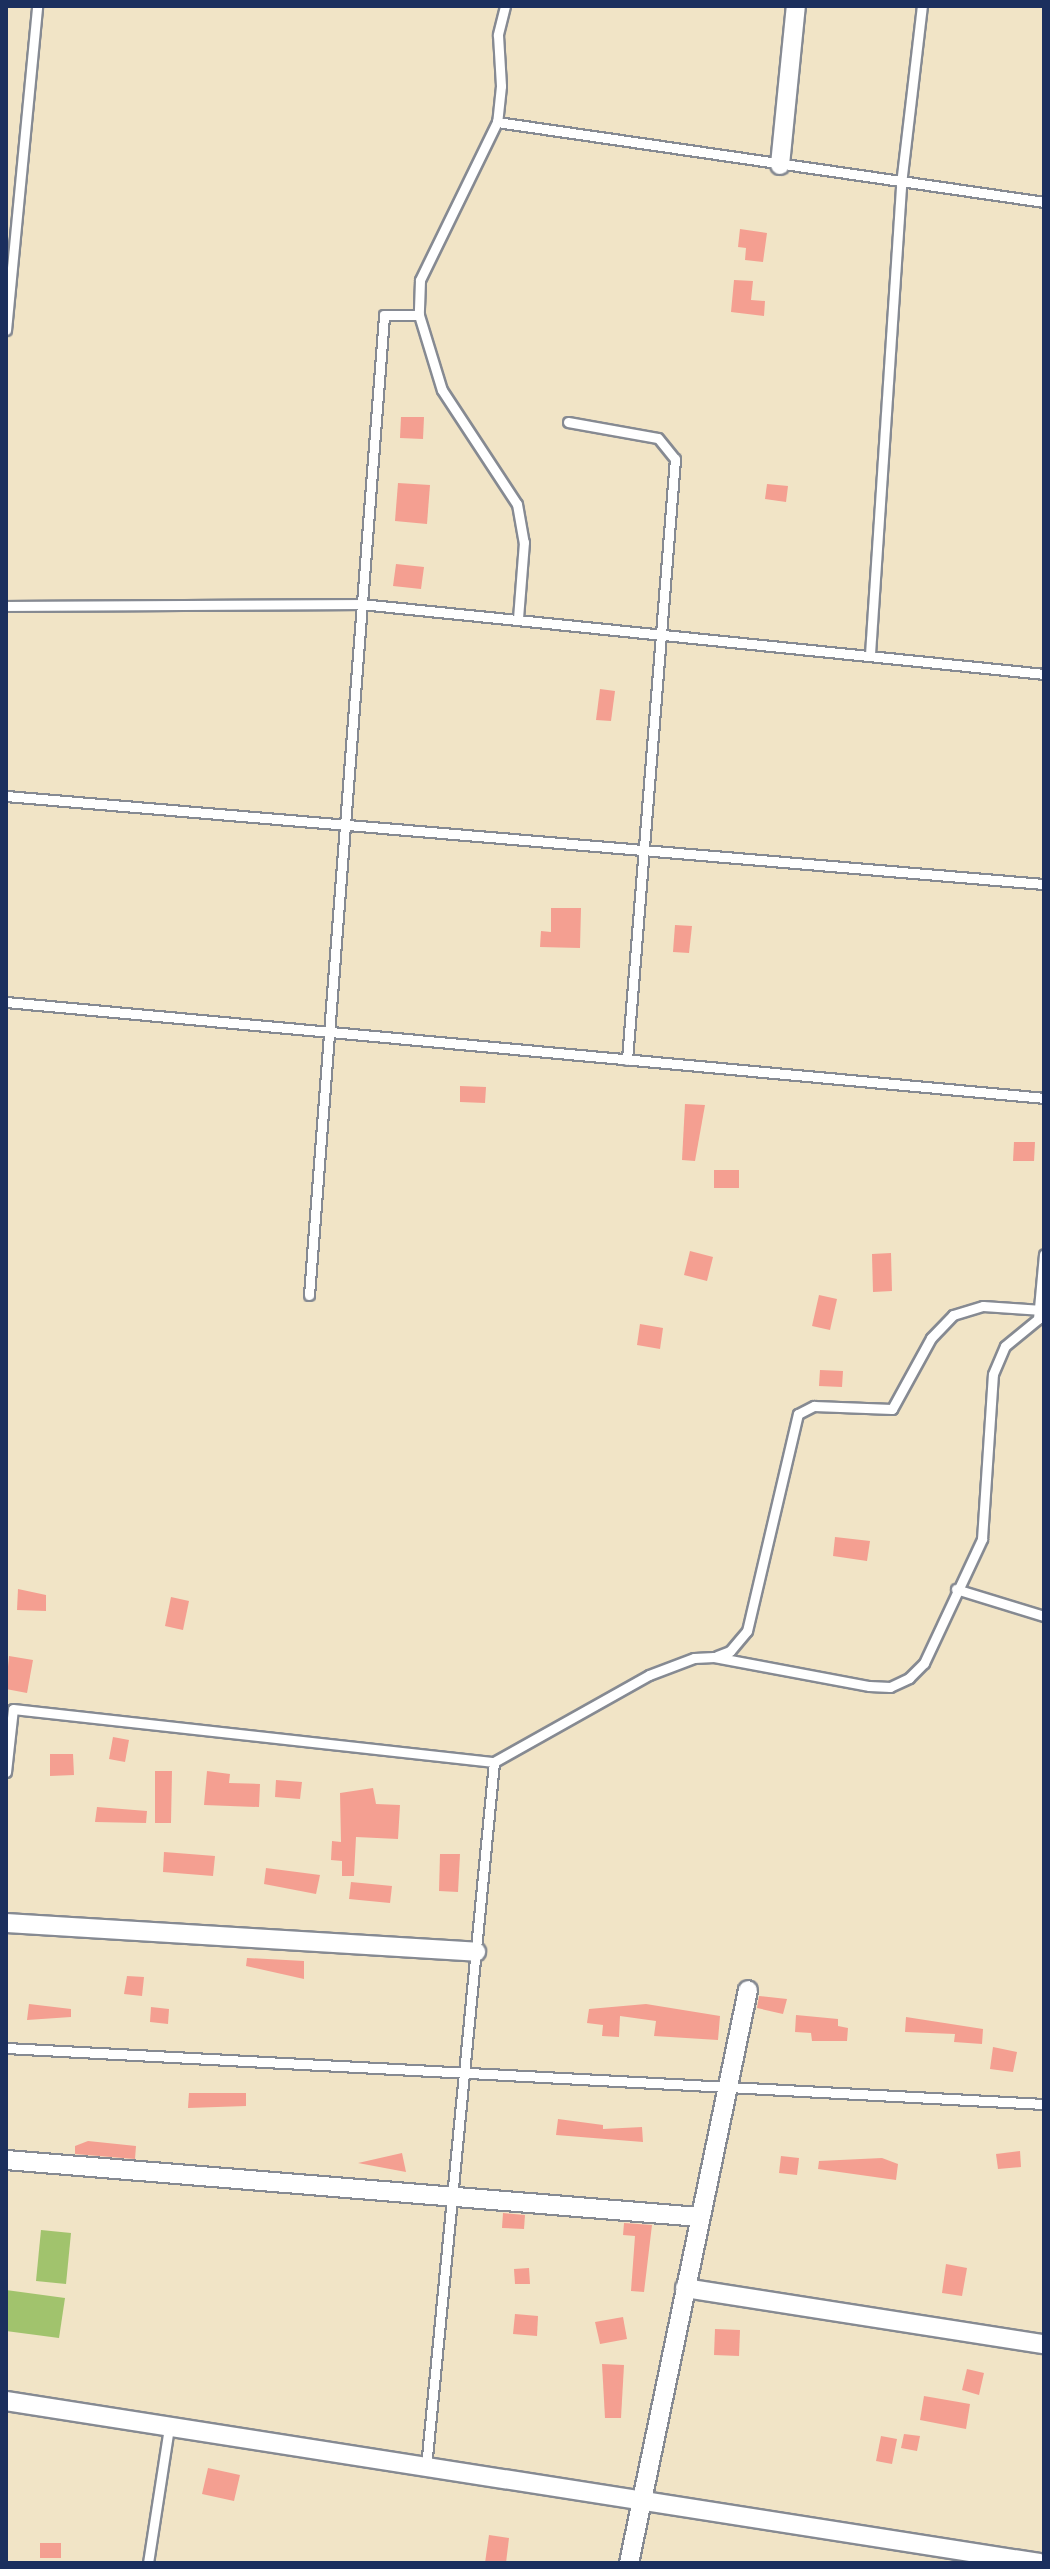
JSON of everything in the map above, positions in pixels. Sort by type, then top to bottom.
[{"type":"street","points":[[780,165],[796,6]]},
{"type":"street","points":[[6,1923],[476,1952]]},
{"type":"street","points":[[629,2563],[748,1990]]},
{"type":"street","points":[[6,2160],[700,2217]]},
{"type":"street","points":[[685,2288],[1044,2344]]},
{"type":"street","points":[[6,2401],[1039,2563]]},
{"type":"lane","points":[[6,330],[37,6]]},
{"type":"lane","points":[[505,6],[498,35],[501,86],[497,122],[420,280],[419,315],[442,390],[517,504],[524,542],[518,619]]},
{"type":"lane","points":[[870,654],[901,184],[922,6]]},
{"type":"lane","points":[[497,122],[901,184],[1044,202]]},
{"type":"lane","points":[[309,1295],[384,315],[419,315]]},
{"type":"lane","points":[[568,422],[658,438],[675,459],[627,1060]]},
{"type":"lane","points":[[6,606],[361,604],[659,632],[1044,674]]},
{"type":"lane","points":[[6,796],[1044,884]]},
{"type":"lane","points":[[6,1002],[1044,1098]]},
{"type":"lane","points":[[714,1657],[890,1687],[924,1663],[982,1539],[987,1408],[996,1360],[1005,1346],[1038,1319],[1042,1310],[1044,1254]]},
{"type":"lane","points":[[6,1772],[13,1709],[494,1762],[669,1665],[730,1651],[747,1631],[798,1414],[814,1406],[892,1409],[931,1338],[953,1315],[983,1306],[1042,1310]]},
{"type":"lane","points":[[956,1589],[1044,1616]]},
{"type":"lane","points":[[426,2467],[494,1762]]},
{"type":"lane","points":[[6,2048],[1044,2104]]},
{"type":"lane","points":[[148,2563],[169,2428]]},
{"type":"green space","points":[[41,2230],[71,2233],[66,2284],[36,2281]]},
{"type":"green space","points":[[6,2290],[65,2298],[59,2338],[6,2331]]},
{"type":"building","points":[[740,229],[767,233],[763,262],[745,260],[746,248],[738,247]]},
{"type":"building","points":[[734,280],[753,281],[751,300],[765,301],[764,316],[731,312]]},
{"type":"building","points":[[401,417],[424,417],[423,439],[400,438]]},
{"type":"building","points":[[398,483],[430,485],[427,524],[395,521]]},
{"type":"building","points":[[767,484],[788,486],[786,502],[765,499]]},
{"type":"building","points":[[396,564],[424,567],[421,589],[393,586]]},
{"type":"building","points":[[600,689],[615,691],[611,721],[596,720]]},
{"type":"building","points":[[551,908],[581,908],[580,948],[540,947],[541,931],[551,932]]},
{"type":"building","points":[[675,925],[692,926],[689,953],[673,952]]},
{"type":"building","points":[[460,1086],[486,1087],[485,1103],[460,1102]]},
{"type":"building","points":[[685,1104],[705,1105],[695,1161],[682,1160]]},
{"type":"building","points":[[1014,1142],[1035,1142],[1034,1161],[1013,1161]]},
{"type":"building","points":[[714,1170],[739,1170],[739,1188],[714,1188]]},
{"type":"building","points":[[690,1251],[713,1257],[707,1281],[684,1275]]},
{"type":"building","points":[[891,1253],[892,1291],[873,1292],[872,1254]]},
{"type":"building","points":[[819,1295],[837,1299],[830,1330],[812,1326]]},
{"type":"building","points":[[640,1324],[663,1328],[660,1349],[637,1345]]},
{"type":"building","points":[[820,1370],[843,1371],[842,1387],[819,1386]]},
{"type":"building","points":[[835,1537],[870,1541],[867,1561],[833,1556]]},
{"type":"building","points":[[18,1589],[46,1595],[46,1611],[17,1610]]},
{"type":"building","points":[[171,1597],[189,1601],[183,1630],[165,1626]]},
{"type":"building","points":[[9,1656],[33,1660],[27,1693],[6,1689]]},
{"type":"building","points":[[113,1737],[129,1740],[125,1762],[109,1759]]},
{"type":"building","points":[[50,1754],[73,1754],[74,1775],[50,1776]]},
{"type":"building","points":[[155,1771],[172,1771],[171,1823],[155,1823]]},
{"type":"building","points":[[207,1771],[230,1774],[229,1783],[260,1784],[259,1807],[204,1805]]},
{"type":"building","points":[[276,1780],[302,1782],[300,1799],[275,1797]]},
{"type":"building","points":[[373,1788],[376,1804],[400,1805],[398,1839],[356,1837],[354,1876],[342,1876],[342,1861],[331,1860],[332,1841],[341,1842],[340,1793]]},
{"type":"building","points":[[97,1807],[147,1811],[146,1823],[95,1822]]},
{"type":"building","points":[[164,1852],[215,1856],[213,1876],[163,1872]]},
{"type":"building","points":[[440,1854],[460,1854],[458,1892],[439,1891]]},
{"type":"building","points":[[266,1868],[320,1875],[316,1894],[264,1884]]},
{"type":"building","points":[[351,1882],[392,1886],[390,1903],[349,1899]]},
{"type":"building","points":[[247,1958],[304,1961],[304,1979],[246,1966]]},
{"type":"building","points":[[127,1976],[144,1977],[142,1996],[124,1994]]},
{"type":"building","points":[[759,1996],[787,1999],[783,2014],[757,2008]]},
{"type":"building","points":[[29,2004],[71,2009],[71,2017],[27,2020]]},
{"type":"building","points":[[646,2004],[720,2016],[718,2040],[654,2036],[656,2021],[620,2016],[619,2037],[602,2036],[603,2025],[587,2023],[589,2009]]},
{"type":"building","points":[[151,2007],[169,2009],[168,2024],[150,2022]]},
{"type":"building","points":[[796,2015],[838,2019],[838,2026],[848,2028],[847,2041],[812,2041],[811,2033],[795,2032]]},
{"type":"building","points":[[906,2017],[983,2029],[982,2044],[954,2042],[955,2034],[905,2032]]},
{"type":"building","points":[[993,2047],[1017,2052],[1013,2072],[990,2069]]},
{"type":"building","points":[[189,2093],[246,2093],[246,2106],[188,2108]]},
{"type":"building","points":[[558,2119],[603,2125],[603,2129],[642,2127],[643,2142],[556,2135]]},
{"type":"building","points":[[88,2141],[136,2146],[135,2159],[75,2154],[75,2146]]},
{"type":"building","points":[[1020,2151],[1021,2167],[998,2169],[996,2154]]},
{"type":"building","points":[[402,2153],[406,2172],[358,2163]]},
{"type":"building","points":[[781,2156],[799,2158],[797,2175],[779,2173]]},
{"type":"building","points":[[882,2158],[898,2164],[896,2180],[818,2169],[819,2161]]},
{"type":"building","points":[[503,2213],[525,2215],[524,2229],[502,2228]]},
{"type":"building","points":[[624,2223],[652,2225],[644,2292],[631,2291],[635,2236],[623,2235]]},
{"type":"building","points":[[946,2264],[967,2268],[962,2296],[942,2293]]},
{"type":"building","points":[[529,2268],[530,2284],[515,2284],[514,2269]]},
{"type":"building","points":[[515,2314],[538,2316],[537,2336],[513,2334]]},
{"type":"building","points":[[623,2317],[627,2339],[600,2344],[595,2322]]},
{"type":"building","points":[[715,2329],[740,2330],[739,2356],[714,2355]]},
{"type":"building","points":[[602,2364],[624,2365],[621,2418],[605,2418]]},
{"type":"building","points":[[967,2369],[984,2373],[979,2395],[962,2390]]},
{"type":"building","points":[[924,2396],[970,2404],[966,2429],[920,2420]]},
{"type":"building","points":[[904,2434],[920,2436],[917,2451],[901,2448]]},
{"type":"building","points":[[881,2436],[897,2439],[892,2464],[876,2461]]},
{"type":"building","points":[[208,2468],[240,2475],[234,2501],[202,2494]]},
{"type":"building","points":[[489,2535],[509,2538],[506,2563],[485,2563]]},
{"type":"building","points":[[40,2543],[61,2543],[61,2558],[40,2558]]}]
